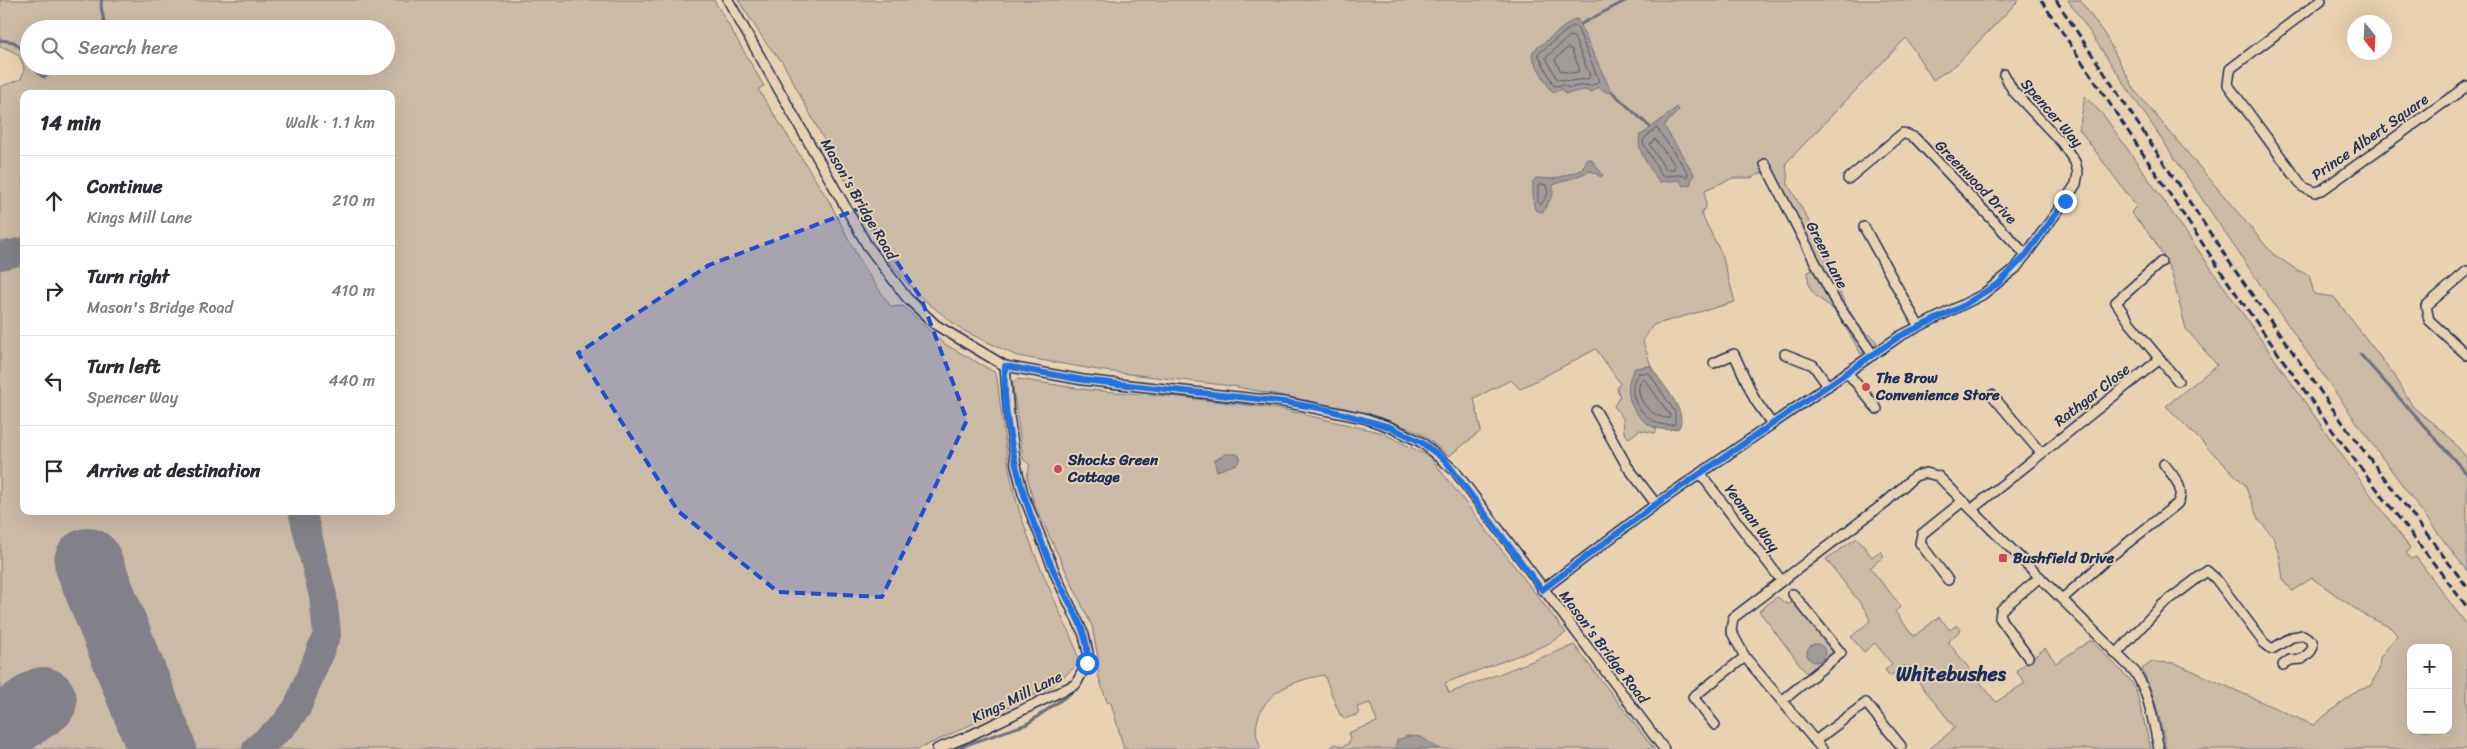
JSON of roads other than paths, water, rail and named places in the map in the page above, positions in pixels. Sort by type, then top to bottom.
[{"type":"street","name":"Mason's Bridge Road","points":[[728,0],[867,245],[889,277],[907,298],[936,325],[1005,366],[1083,380],[1284,402],[1325,409],[1390,427],[1421,442],[1445,460],[1664,749]]},
{"type":"street","name":"Prince Albert Square","points":[[2321,0],[2230,69],[2227,78],[2228,86],[2303,187],[2315,192],[2322,190],[2467,86]]},
{"type":"street","name":"Spencer Way","points":[[1542,590],[1656,504],[1872,355],[1918,325],[1961,307],[1982,295],[1999,283],[2026,255],[2076,184],[2078,172],[2075,162],[2062,143],[2013,91],[2004,74]]},
{"type":"street","name":"Greenwood Drive","points":[[1848,179],[1903,133],[1915,138],[1939,161],[2026,255]]},
{"type":"street","name":"Green Lane","points":[[1765,164],[1835,301],[1872,355]]},
{"type":"street","points":[[1864,227],[1918,325]]},
{"type":"street","points":[[2161,262],[2116,302],[2178,381]]},
{"type":"street","points":[[2467,271],[2426,306],[2429,320],[2467,356]]},
{"type":"street","points":[[1714,362],[1734,354],[1755,400],[1772,424]]},
{"type":"street","points":[[1785,354],[1813,365],[1828,386]]},
{"type":"street","name":"Rathgar Close","points":[[1972,509],[2160,359]]},
{"type":"street","name":"Kings Mill Lane","points":[[937,749],[969,736],[1076,684],[1087,663],[1088,653],[1084,635],[1058,580],[1023,494],[1016,465],[1009,416],[1005,366]]},
{"type":"street","points":[[1847,372],[1877,409]]},
{"type":"street","points":[[1992,395],[2042,453]]},
{"type":"street","points":[[1596,411],[1627,466],[1656,504]]},
{"type":"street","points":[[2062,599],[2106,560],[2177,504],[2181,497],[2181,490],[2164,464]]},
{"type":"street","name":"Yeoman Way","points":[[1700,473],[1781,580]]},
{"type":"street","points":[[1822,749],[1783,700],[1745,657],[1731,631],[1733,618],[1886,502],[1915,476],[1926,473],[1938,476],[2135,672],[2143,685],[2159,749]]},
{"type":"street","points":[[1948,580],[1920,543],[1922,534],[1963,501]]},
{"type":"street","points":[[2116,654],[2162,605],[2207,571],[2264,643],[2272,649],[2280,646],[2292,637],[2303,635],[2312,641],[2312,651],[2302,659],[2290,660],[2283,665]]},
{"type":"street","points":[[2028,657],[2000,618],[2001,610],[2040,577]]},
{"type":"street","points":[[1783,700],[1841,653],[1793,594]]},
{"type":"street","points":[[1715,725],[1693,697],[1745,657]]},
{"type":"street","points":[[1815,741],[1866,703],[1901,746]]},
{"type":"water","points":[[1577,19],[1611,91],[1608,93],[1598,87],[1592,92],[1584,90],[1565,94],[1562,89],[1554,92],[1549,88],[1532,57],[1533,51],[1573,20]]},
{"type":"water","points":[[1677,107],[1679,110],[1664,126],[1694,174],[1690,185],[1683,186],[1680,180],[1659,182],[1642,153],[1639,141],[1640,135]]},
{"type":"water","points":[[1587,159],[1591,159],[1603,175],[1601,177],[1591,171],[1553,185],[1553,194],[1543,212],[1535,210],[1533,181],[1536,178],[1553,179],[1582,170]]},
{"type":"water","points":[[1651,366],[1677,405],[1681,421],[1679,428],[1666,430],[1655,427],[1644,421],[1636,413],[1631,403],[1630,380],[1635,368]]},
{"type":"water","points":[[1225,454],[1237,454],[1241,458],[1237,464],[1217,471],[1214,461]]},
{"type":"water","points":[[1816,644],[1822,647],[1825,653],[1822,659],[1816,662],[1810,659],[1807,653],[1810,647]]},
{"type":"water","points":[[1408,736],[1421,737],[1439,749],[1395,749],[1397,740]]},
{"type":"waterway","points":[[102,0],[101,6],[104,20]]},
{"type":"waterway","points":[[1581,24],[1627,0]]},
{"type":"waterway","points":[[0,40],[14,42],[20,47]]},
{"type":"waterway","points":[[41,75],[44,77],[48,75]]},
{"type":"waterway","points":[[1611,91],[1650,127]]},
{"type":"waterway","points":[[2360,354],[2467,474]]},
{"type":"waterway","points":[[954,749],[1027,724],[1078,688]]},
{"type":"railway","points":[[2041,0],[2226,279],[2335,434],[2467,607]]},
{"type":"railway","points":[[2056,0],[2234,269],[2345,426],[2467,587]]},
{"type":"place","name":"The Brow Convenience Store","points":[[1866,387]]},
{"type":"place","name":"Shocks Green Cottage","points":[[1058,469]]},
{"type":"place","name":"Bushfield Drive","points":[[2003,558]]},
{"type":"district","name":"Whitebushes","points":[[1951,674]]}]
